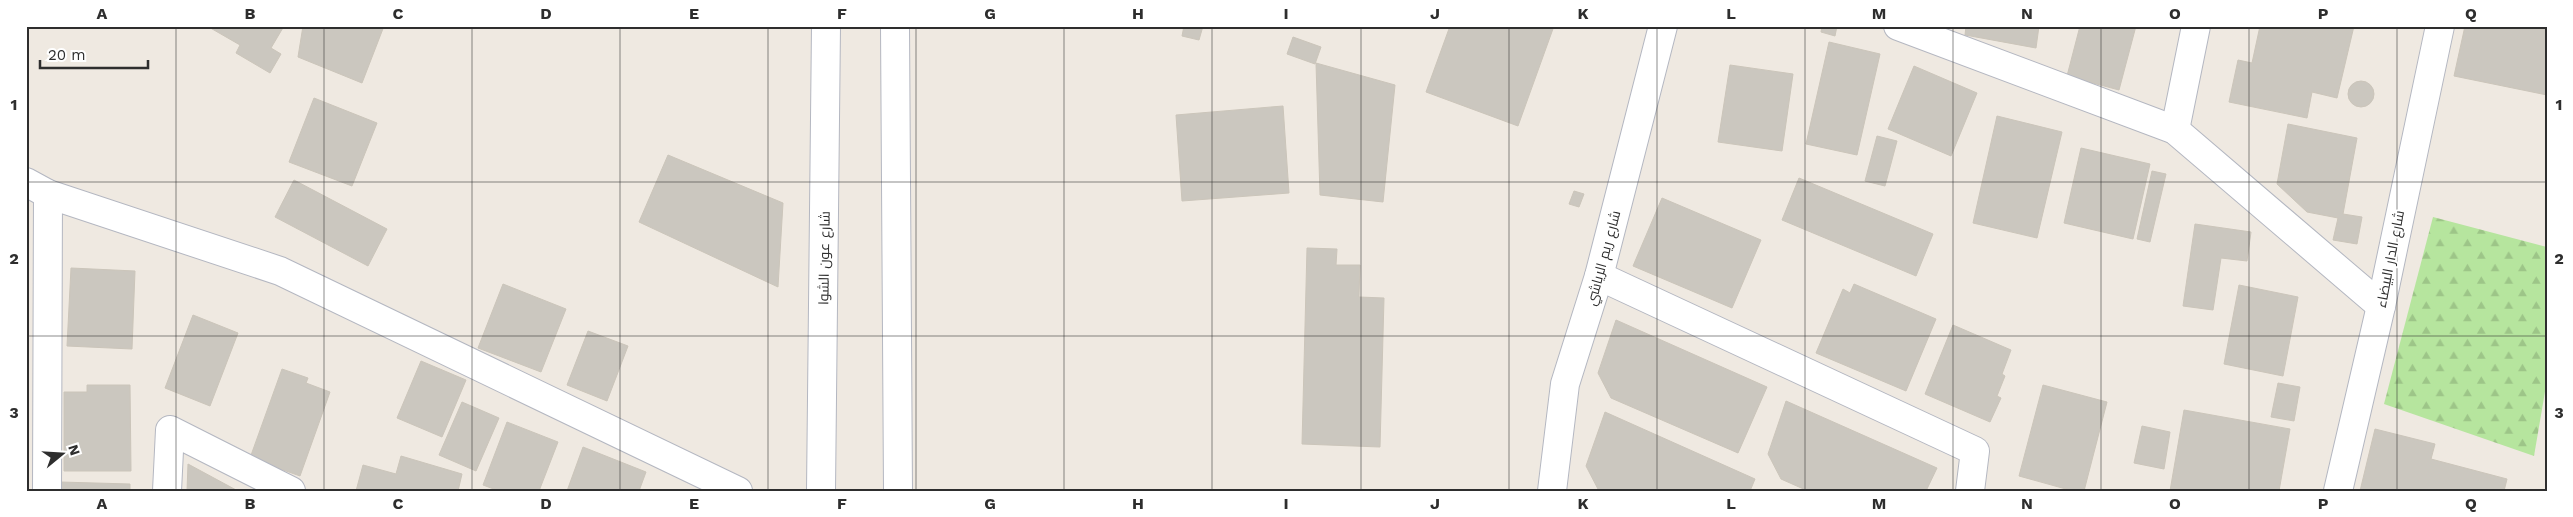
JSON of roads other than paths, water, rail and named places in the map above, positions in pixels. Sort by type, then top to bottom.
[{"type":"street","name":"شارع عون الشوا","points":[[821,491],[826,26]]},
{"type":"street","points":[[895,26],[898,491]]},
{"type":"street","name":"شارع ريم الرياشي","points":[[1552,491],[1566,384],[1599,276],[1663,26]]},
{"type":"street","points":[[1898,26],[2175,130],[2381,306]]},
{"type":"street","points":[[2175,130],[2196,26]]},
{"type":"street","name":"شارع الدار البيضاء","points":[[2338,491],[2381,306],[2440,26]]},
{"type":"street","points":[[47,491],[37,188],[280,271],[738,491]]},
{"type":"street","points":[[1599,276],[1975,451],[1970,491]]},
{"type":"street","points":[[167,491],[170,430],[291,491]]}]
